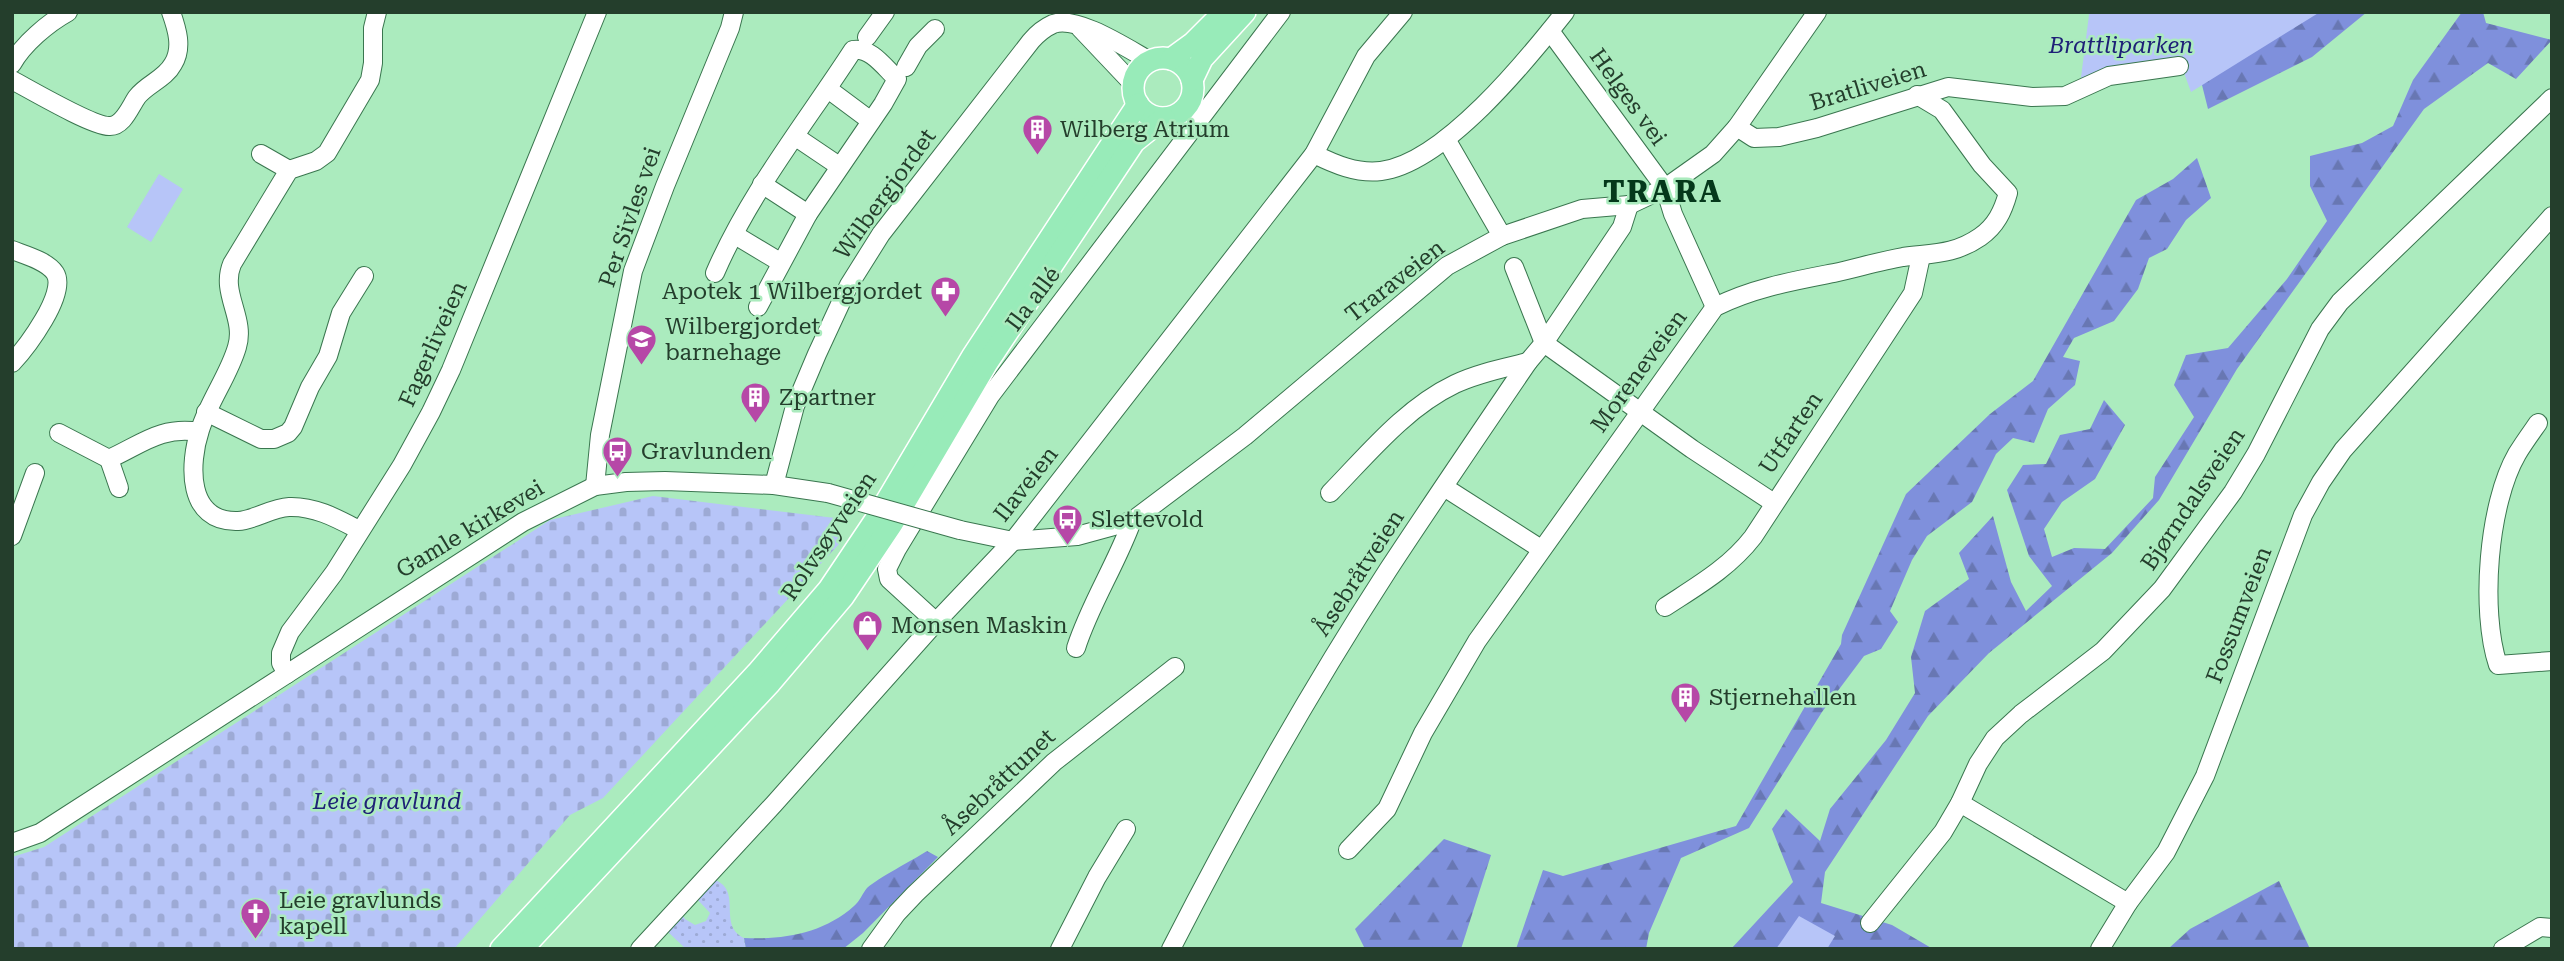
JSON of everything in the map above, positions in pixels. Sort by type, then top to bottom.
[{"type":"main road","points":[[1161,60],[1185,67],[1192,80],[1193,91],[1190,102],[1183,110],[1164,118],[1149,114],[1135,94],[1139,70],[1193,43],[1224,12]]},
{"type":"main road","points":[[1192,80],[1202,60],[1245,12]]},
{"type":"main road","name":"Rolvsøyveien","points":[[501,949],[748,683],[829,589],[869,530],[972,357],[1135,94]]},
{"type":"main road","name":"Rolvsøyveien","points":[[522,949],[769,683],[843,597],[892,524],[987,363],[1134,142],[1164,118]]},
{"type":"street","points":[[12,64],[18,54],[68,12]]},
{"type":"street","points":[[12,80],[98,124],[114,126],[120,123],[140,93],[163,76],[174,63],[179,44],[171,12]]},
{"type":"street","points":[[359,530],[327,514],[289,507],[240,521],[222,519],[214,515],[199,499],[194,489],[192,468],[206,412],[234,356],[239,340],[237,319],[228,287],[230,271],[247,237],[289,170],[327,153],[370,80],[373,28],[377,12]]},
{"type":"street","name":"Fagerliveien","points":[[287,674],[281,663],[281,653],[290,632],[334,573],[419,435],[451,370],[597,12]]},
{"type":"street","name":"Per Sivles vei","points":[[595,486],[600,435],[633,271],[734,12]]},
{"type":"street","points":[[867,37],[885,12]]},
{"type":"street","name":"Ila allé","points":[[936,622],[889,579],[887,569],[897,549],[990,397],[1281,12]]},
{"type":"street","name":"Ilaveien","points":[[640,949],[936,622],[1013,541],[1314,154],[1366,56],[1404,12]]},
{"type":"street","points":[[1314,154],[1352,169],[1380,171],[1405,164],[1446,139],[1511,79],[1565,12]]},
{"type":"street","name":"Traraveien","points":[[1013,541],[1077,536],[1132,521],[1245,436],[1447,266],[1502,236],[1582,209],[1629,205],[1665,188],[1713,155],[1737,127],[1817,12]]},
{"type":"street","points":[[1073,21],[1161,60]]},
{"type":"street","points":[[1073,21],[1135,94]]},
{"type":"street","name":"Wilbergjordet","points":[[774,485],[795,406],[817,354],[849,285],[881,234],[1031,41],[1052,24],[1073,21]]},
{"type":"street","points":[[906,66],[918,46],[936,29]]},
{"type":"street","name":"Helges vei","points":[[1550,31],[1665,188],[1673,214],[1715,307]]},
{"type":"street","points":[[715,273],[779,155],[796,136],[853,50],[869,52],[897,79],[872,121],[808,214],[758,307]]},
{"type":"street","name":"Bratliveien","points":[[1737,127],[1754,138],[1779,137],[1855,117],[1948,87],[2032,97],[2065,96],[2109,76],[2179,66]]},
{"type":"street","points":[[828,89],[872,121]]},
{"type":"street","name":"Moreneveien","points":[[1348,849],[1387,809],[1423,733],[1477,641],[1715,307],[1737,296],[1783,282],[1904,257],[1946,254],[1982,236],[2003,212],[2008,193],[1982,165],[1942,110],[1917,95]]},
{"type":"street","name":"Bjørndalsveien","points":[[1870,923],[1933,848],[1960,803],[1978,764],[1996,738],[2021,714],[2103,651],[2162,589],[2233,492],[2256,454],[2320,330],[2340,302],[2552,98]]},
{"type":"street","points":[[796,136],[839,166]]},
{"type":"street","points":[[1446,139],[1502,236]]},
{"type":"street","points":[[261,154],[289,170]]},
{"type":"street","points":[[762,184],[808,214]]},
{"type":"street","name":"Åsebråtveien","points":[[1171,949],[1217,859],[1327,669],[1388,570],[1622,227],[1629,205]]},
{"type":"street","points":[[1607,207],[1613,240]]},
{"type":"street","name":"Fossumveien","points":[[2100,949],[2128,903],[2166,852],[2206,776],[2304,514],[2321,482],[2343,450],[2552,216]]},
{"type":"street","points":[[734,234],[780,262]]},
{"type":"street","points":[[12,250],[50,268],[57,277],[59,288],[43,321],[12,363]]},
{"type":"street","name":"Utfarten","points":[[1665,607],[1719,572],[1741,553],[1913,293],[1921,256]]},
{"type":"street","points":[[1514,267],[1544,343],[1692,449],[1774,503]]},
{"type":"street","points":[[206,412],[261,439],[274,439],[288,433],[328,356],[341,313],[364,276]]},
{"type":"street","points":[[1330,493],[1400,421],[1435,396],[1456,383],[1528,362]]},
{"type":"street","points":[[2538,423],[2515,456],[2500,500],[2490,561],[2488,607],[2491,645],[2498,665],[2552,661]]},
{"type":"street","points":[[109,459],[166,431],[199,432]]},
{"type":"street","points":[[59,433],[109,459],[119,488]]},
{"type":"street","points":[[12,536],[35,473]]},
{"type":"street","name":"Gamle kirkevei","points":[[12,843],[40,833],[523,522],[595,486],[665,481],[774,485],[828,493],[960,530],[1013,541]]},
{"type":"street","points":[[1444,487],[1541,549]]},
{"type":"street","points":[[1076,648],[1085,620],[1120,553],[1132,521]]},
{"type":"street","name":"Åsebråttunet","points":[[871,949],[891,920],[915,894],[1054,762],[1175,667]]},
{"type":"street","points":[[1960,803],[2128,903]]},
{"type":"street","points":[[1060,949],[1097,877],[1126,829]]},
{"type":"street","points":[[2502,949],[2540,927],[2552,928]]},
{"type":"green space","name":"Brattliparken","points":[[2088,12],[2320,12],[2191,92],[2183,70],[2080,85]]},
{"type":"green space","points":[[2288,12],[2367,12],[2312,57],[2208,109],[2198,69]]},
{"type":"green space","points":[[2462,12],[2483,12],[2486,23],[2552,40],[2516,79],[2488,63],[2424,109],[2237,369],[2159,500],[2112,553],[1989,653],[1928,716],[1825,872],[1821,903],[1892,925],[1933,949],[1731,949],[1793,882],[1772,829],[1786,809],[1820,841],[1830,809],[1886,740],[1915,693],[1911,657],[1925,611],[1969,579],[1959,553],[1993,516],[2011,582],[2026,611],[2052,586],[2029,556],[2007,490],[2023,465],[2046,464],[2060,435],[2090,429],[2104,400],[2125,425],[2095,479],[2062,502],[2044,529],[2052,557],[2074,548],[2105,549],[2153,498],[2155,477],[2194,417],[2174,385],[2186,355],[2228,348],[2287,279],[2327,221],[2310,186],[2310,156],[2362,143],[2393,126],[2413,80]]},
{"type":"green space","points":[[2197,158],[2211,198],[2186,220],[2167,249],[2149,258],[2138,289],[2114,321],[2074,338],[2063,357],[2080,361],[2075,385],[2048,409],[2034,443],[2013,438],[1996,454],[1972,502],[1927,536],[1912,560],[1890,611],[1898,622],[1881,649],[1864,656],[1822,712],[1749,828],[1681,858],[1649,933],[1646,949],[1516,949],[1543,870],[1563,876],[1736,826],[1841,644],[1842,635],[1906,494],[1990,414],[2033,381],[2136,200],[2173,179]]},
{"type":"green space","points":[[159,174],[183,189],[151,242],[127,227]]},
{"type":"green space","name":"Leie gravlund","points":[[653,496],[835,518],[841,542],[603,798],[570,815],[454,949],[12,949],[12,857],[44,847],[550,520]]},
{"type":"green space","points":[[1444,839],[1491,855],[1461,949],[1365,949],[1355,929]]},
{"type":"green space","points":[[927,851],[938,857],[863,933],[843,949],[746,949],[744,938],[788,936],[830,923],[854,906],[872,884]]},
{"type":"green space","points":[[715,880],[728,892],[732,925],[744,938],[746,949],[686,949],[667,931],[681,913],[695,925],[706,921],[710,913],[697,899]]},
{"type":"green space","points":[[2279,881],[2310,949],[2168,949],[2190,929]]},
{"type":"green space","points":[[1799,916],[1835,936],[1827,949],[1776,949]]},
{"type":"place","name":"Wilberg Atrium","points":[[1037,156]]},
{"type":"place","name":"Apotek 1 Wilbergjordet","points":[[945,318]]},
{"type":"place","name":"Wilbergjordet barnehage","points":[[642,366]]},
{"type":"place","name":"Zpartner","points":[[756,424]]},
{"type":"place","name":"Gravlunden","points":[[618,478]]},
{"type":"place","name":"Slettevold","points":[[1068,546]]},
{"type":"place","name":"Monsen Maskin","points":[[868,652]]},
{"type":"place","name":"Stjernehallen","points":[[1686,724]]},
{"type":"place","name":"Leie gravlunds kapell","points":[[256,940]]},
{"type":"district","name":"TRARA","points":[[1663,191]]}]
